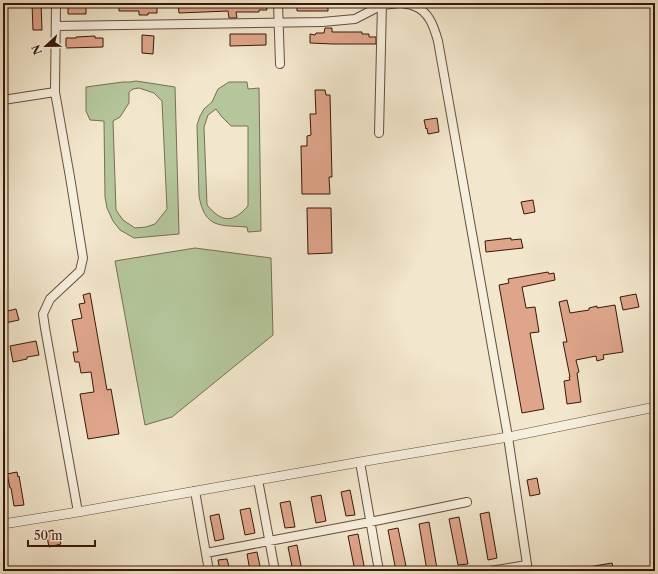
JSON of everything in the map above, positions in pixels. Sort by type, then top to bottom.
[{"type":"street","points":[[56,3],[55,92],[83,258],[80,271],[50,299],[43,314],[44,328],[78,512]]},
{"type":"street","points":[[278,3],[280,64]]},
{"type":"street","points":[[56,26],[322,22],[355,19],[382,4],[401,3],[415,6],[426,14],[433,26],[438,41],[508,438],[528,568],[490,571]]},
{"type":"street","points":[[379,133],[382,4]]},
{"type":"street","points":[[3,100],[55,92]]},
{"type":"street","points":[[3,524],[508,438],[655,407]]},
{"type":"street","points":[[360,462],[379,571]]},
{"type":"street","points":[[258,480],[275,571]]},
{"type":"street","points":[[195,492],[209,571]]},
{"type":"street","points":[[206,553],[467,502]]},
{"type":"green space","points":[[136,81],[175,87],[179,234],[134,238],[120,230],[113,221],[107,208],[105,197],[104,121],[90,120],[86,111],[86,87]],"holes":[[[139,88],[154,93],[162,101],[167,209],[155,224],[135,228],[123,220],[116,210],[113,121],[120,117],[129,103],[129,92],[133,89]]]},
{"type":"green space","points":[[229,82],[247,82],[248,89],[259,88],[261,231],[248,232],[247,227],[229,226],[215,223],[205,214],[202,207],[199,196],[197,125],[204,109],[212,102],[218,89]],"holes":[[[216,109],[231,126],[248,126],[248,206],[237,216],[228,219],[218,215],[207,205],[204,127],[208,115]]]},
{"type":"green space","points":[[195,248],[271,258],[273,335],[172,417],[145,425],[115,261]]},
{"type":"building","points":[[32,3],[41,3],[42,30],[33,30]]},
{"type":"building","points":[[119,3],[157,4],[157,13],[139,15],[139,11],[119,11]]},
{"type":"building","points":[[178,3],[266,3],[267,10],[259,10],[259,12],[236,12],[237,18],[229,18],[228,11],[179,13]]},
{"type":"building","points":[[297,3],[328,3],[328,11],[297,11]]},
{"type":"building","points":[[86,4],[86,14],[68,14],[68,5]]},
{"type":"building","points":[[325,28],[332,28],[332,32],[362,32],[362,34],[369,34],[369,37],[376,37],[376,44],[310,43],[310,34],[315,35],[316,33],[324,33]]},
{"type":"building","points":[[230,34],[266,34],[266,45],[230,46]]},
{"type":"building","points":[[142,35],[154,36],[153,54],[142,53]]},
{"type":"building","points":[[95,36],[95,38],[103,38],[103,47],[66,48],[66,38]]},
{"type":"building","points":[[315,90],[325,90],[326,95],[330,95],[332,177],[329,177],[330,194],[302,194],[301,146],[307,146],[307,136],[311,135],[310,114],[316,114]]},
{"type":"building","points":[[437,118],[439,132],[428,134],[424,120]]},
{"type":"building","points":[[533,200],[535,212],[524,214],[521,202]]},
{"type":"building","points":[[307,208],[331,208],[332,253],[308,254]]},
{"type":"building","points":[[511,238],[511,240],[521,239],[523,248],[486,252],[485,241]]},
{"type":"building","points":[[548,272],[549,274],[554,273],[555,280],[522,287],[526,308],[535,307],[539,332],[530,333],[544,409],[522,413],[499,285],[509,283],[508,279]]},
{"type":"building","points":[[90,293],[107,390],[111,389],[119,434],[88,439],[80,394],[94,392],[91,372],[81,373],[79,362],[75,362],[73,352],[78,352],[72,320],[82,318],[79,304],[85,303],[83,295]]},
{"type":"building","points":[[636,294],[639,307],[623,310],[620,297]]},
{"type":"building","points":[[567,300],[570,313],[589,310],[589,308],[597,306],[597,308],[615,305],[623,352],[603,355],[604,359],[597,361],[596,356],[576,360],[579,372],[577,373],[581,402],[567,404],[564,381],[570,380],[570,377],[563,342],[567,342],[559,302]]},
{"type":"building","points":[[16,309],[19,320],[5,323],[3,320],[3,312]]},
{"type":"building","points":[[36,341],[39,355],[13,362],[10,346]]},
{"type":"building","points":[[17,472],[24,505],[14,506],[7,474]]},
{"type":"building","points":[[537,478],[540,494],[530,496],[527,480]]},
{"type":"building","points":[[350,490],[355,515],[346,516],[341,492]]},
{"type":"building","points":[[321,495],[326,521],[316,523],[311,497]]},
{"type":"building","points":[[290,501],[295,527],[285,528],[280,503]]},
{"type":"building","points":[[250,508],[255,533],[245,535],[240,510]]},
{"type":"building","points":[[489,512],[497,558],[488,560],[480,514]]},
{"type":"building","points":[[219,514],[224,539],[215,541],[210,516]]},
{"type":"building","points":[[459,517],[468,564],[458,565],[449,519]]},
{"type":"building","points":[[429,522],[437,569],[427,571],[419,524]]},
{"type":"building","points":[[398,528],[407,571],[396,571],[388,530]]},
{"type":"building","points":[[53,530],[55,538],[59,537],[61,544],[49,547],[46,532]]},
{"type":"building","points":[[358,534],[365,571],[355,571],[348,536]]},
{"type":"building","points":[[297,545],[302,571],[293,571],[288,547]]},
{"type":"building","points":[[257,552],[261,571],[250,571],[247,554]]},
{"type":"building","points":[[227,559],[230,571],[220,571],[218,560]]},
{"type":"building","points":[[612,563],[614,571],[588,571],[588,567]]}]
